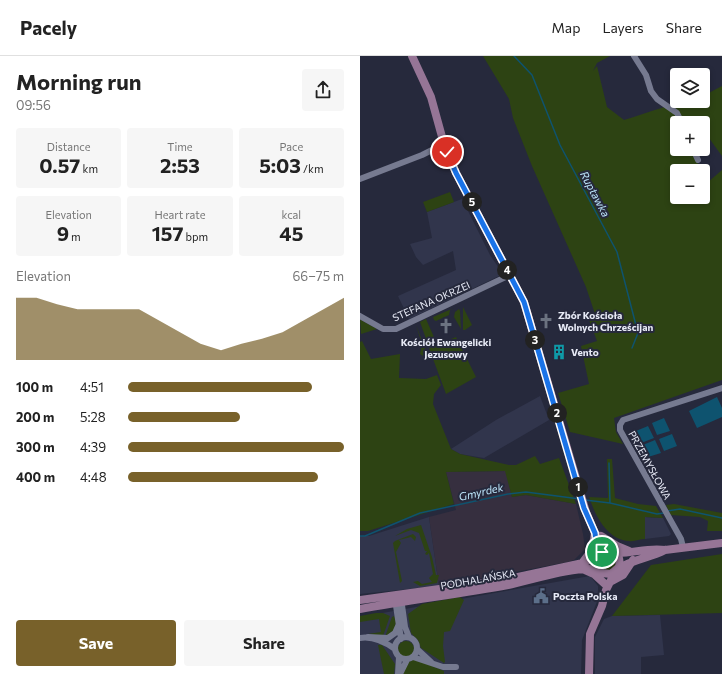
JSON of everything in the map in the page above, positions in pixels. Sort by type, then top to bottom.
[{"type":"street","points":[[412,56],[431,97],[444,144],[456,173],[510,275],[528,315],[584,508],[595,533],[598,556],[596,564],[607,586]]},
{"type":"street","points":[[634,56],[646,75],[651,91],[657,99],[677,113],[678,116]]},
{"type":"street","points":[[360,179],[422,155],[444,144]]},
{"type":"street","points":[[696,156],[698,160]]},
{"type":"street","name":"STEFANA OKRZEI","points":[[360,316],[383,329],[396,329],[510,275]]},
{"type":"street","name":"PRZEMYSŁOWA","points":[[683,547],[681,540],[620,430],[621,422],[722,388]]},
{"type":"street","points":[[589,674],[589,638],[607,586],[620,560],[595,533]]},
{"type":"street","points":[[595,533],[633,556]]},
{"type":"street","points":[[595,533],[592,550],[584,566],[607,586]]},
{"type":"street","points":[[598,556],[604,551],[633,556],[656,554],[665,550],[683,547],[722,543]]},
{"type":"street","name":"PODHALAŃSKA","points":[[360,600],[384,596],[414,600],[502,586],[584,566],[598,556]]},
{"type":"street","points":[[600,571],[609,574],[633,556]]},
{"type":"street","points":[[607,586],[626,572],[633,556]]},
{"type":"street","name":"PODHALAŃSKA","points":[[360,609],[379,606],[418,592],[504,580],[584,566],[600,571]]},
{"type":"street","points":[[395,649],[400,639],[400,613],[398,598]]},
{"type":"street","points":[[400,613],[414,600]]},
{"type":"street","points":[[379,606],[389,608],[400,613],[409,637],[415,641],[418,650],[432,663]]},
{"type":"street","points":[[383,639],[395,633],[399,624]]},
{"type":"street","points":[[368,637],[383,642],[395,649],[399,657],[399,674]]},
{"type":"street","points":[[360,638],[400,639],[409,637]]},
{"type":"street","points":[[399,674],[410,658],[418,650]]},
{"type":"street","points":[[399,657],[432,663],[442,667],[456,667]]},
{"type":"shaded area","points":[[462,199],[490,255],[501,271],[499,276],[409,319],[398,296],[456,270],[453,251],[423,265],[416,257],[410,244],[432,238],[427,212]]},
{"type":"shaded area","points":[[540,396],[549,420],[484,458],[460,454],[451,449],[496,420]]},
{"type":"shaded area","points":[[717,397],[722,408],[722,417],[697,428],[689,411]]},
{"type":"shaded area","points":[[664,418],[670,431],[657,435],[652,423]]},
{"type":"shaded area","points":[[648,426],[654,438],[641,443],[636,431]]},
{"type":"shaded area","points":[[672,434],[677,446],[664,451],[659,439]]},
{"type":"shaded area","points":[[655,440],[661,453],[648,457],[643,445]]},
{"type":"shaded area","points":[[506,471],[512,497],[526,495],[576,504],[585,549],[574,560],[568,562],[439,586],[429,517],[456,510],[446,472]]},
{"type":"shaded area","points":[[429,517],[439,586],[360,594],[360,536],[369,536]]},
{"type":"shaded area","points":[[645,517],[663,518],[671,534],[669,536],[645,539]]},
{"type":"shaded area","points":[[590,576],[598,586],[598,599],[582,640],[581,674],[360,674],[360,617]]},
{"type":"shaded area","points":[[660,615],[664,655],[641,657],[641,674],[595,674],[595,637],[604,619],[612,616]]},
{"type":"green space","points":[[483,56],[610,56],[597,63],[593,71],[597,66],[607,107],[624,120],[670,106],[670,108],[710,108],[710,92],[722,86],[722,156],[710,140],[710,116],[670,116],[670,156],[695,156],[698,164],[670,164],[670,204],[710,204],[710,180],[722,170],[722,380],[614,418],[616,432],[623,444],[570,432],[558,393],[589,384],[581,346],[597,341],[589,320],[596,317],[586,287],[532,166],[513,118],[509,99]]},
{"type":"green space","points":[[450,192],[454,202],[427,212],[423,202]]},
{"type":"green space","points":[[463,307],[472,325],[465,330],[463,330]]},
{"type":"green space","points":[[454,308],[450,310],[449,315],[436,321],[434,320],[433,317]]},
{"type":"green space","points":[[459,309],[461,329],[454,317],[455,312]]},
{"type":"green space","points":[[360,319],[361,320],[377,329],[361,334]]},
{"type":"green space","points":[[426,319],[437,344],[429,347],[420,322]]},
{"type":"green space","points":[[416,325],[426,351],[423,356],[420,354],[422,344]]},
{"type":"green space","points":[[456,337],[476,377],[446,394],[429,348]]},
{"type":"green space","points":[[362,341],[371,359],[400,354],[399,378],[426,379],[437,375],[441,385],[434,394],[433,404],[451,449],[460,454],[509,465],[516,465],[535,456],[540,464],[559,458],[576,504],[526,495],[512,497],[505,471],[446,472],[454,504],[368,531],[360,531],[360,342]]},
{"type":"green space","points":[[607,459],[612,459],[615,498],[638,504],[656,506],[663,518],[645,517],[645,539],[631,541],[621,540],[608,531],[598,519],[589,497],[608,498]]},
{"type":"green space","points":[[674,504],[722,513],[722,531],[707,531],[708,521],[700,517],[671,515],[666,505]]},
{"type":"green space","points":[[421,525],[432,557],[436,575],[439,575],[437,583],[420,586],[413,582],[418,581],[422,584],[432,582],[429,578],[433,574],[429,553],[427,555],[425,554],[427,551],[425,551],[419,533],[411,530],[395,536],[407,529]]},
{"type":"green space","points":[[413,534],[416,537],[415,541],[411,537],[399,540],[401,543],[396,552],[402,581],[400,583],[393,543],[395,541]]},
{"type":"green space","points":[[608,554],[614,556],[616,562],[614,568],[608,570],[602,568],[600,562],[602,556]]},
{"type":"green space","points":[[722,554],[722,613],[612,616],[651,565]]},
{"type":"green space","points":[[460,597],[464,600],[450,631],[444,632],[444,663],[421,648],[418,640],[411,633],[408,614],[422,604]]},
{"type":"green space","points":[[383,613],[390,616],[383,636],[368,634],[381,632],[379,619],[360,622],[360,616]]},
{"type":"green space","points":[[394,616],[396,622],[394,630],[385,637],[392,617]]},
{"type":"green space","points":[[406,641],[412,643],[414,649],[412,655],[406,657],[400,655],[398,649],[400,643]]},
{"type":"green space","points":[[378,645],[382,645],[395,664],[394,674],[384,674]]},
{"type":"green space","points":[[415,659],[444,671],[444,674],[403,674],[407,663]]},
{"type":"waterway","name":"Ruptawka","points":[[514,56],[532,75],[560,145],[617,252],[638,333],[632,348]]},
{"type":"waterway","name":"Ruptawka","points":[[609,463],[610,503]]},
{"type":"waterway","name":"Gmyrdek","points":[[360,536],[365,536],[420,513],[508,494],[526,492],[580,499]]},
{"type":"waterway","name":"Ruptawka","points":[[585,500],[610,503],[657,514],[664,513]]},
{"type":"waterway","name":"Ruptawka","points":[[667,511],[680,509],[722,518]]},
{"type":"place","name":"Zbór Kościoła Wolnych Chrześcijan","points":[[546,321]]},
{"type":"place","name":"Kościół Ewangelicki Jezusowy","points":[[446,326]]},
{"type":"place","name":"Vento","points":[[559,352]]},
{"type":"place","name":"Poczta Polska","points":[[541,596]]},
{"type":"route","points":[[447,152],[456,173],[524,302],[584,508],[595,533],[598,546],[598,555],[602,552]]}]
